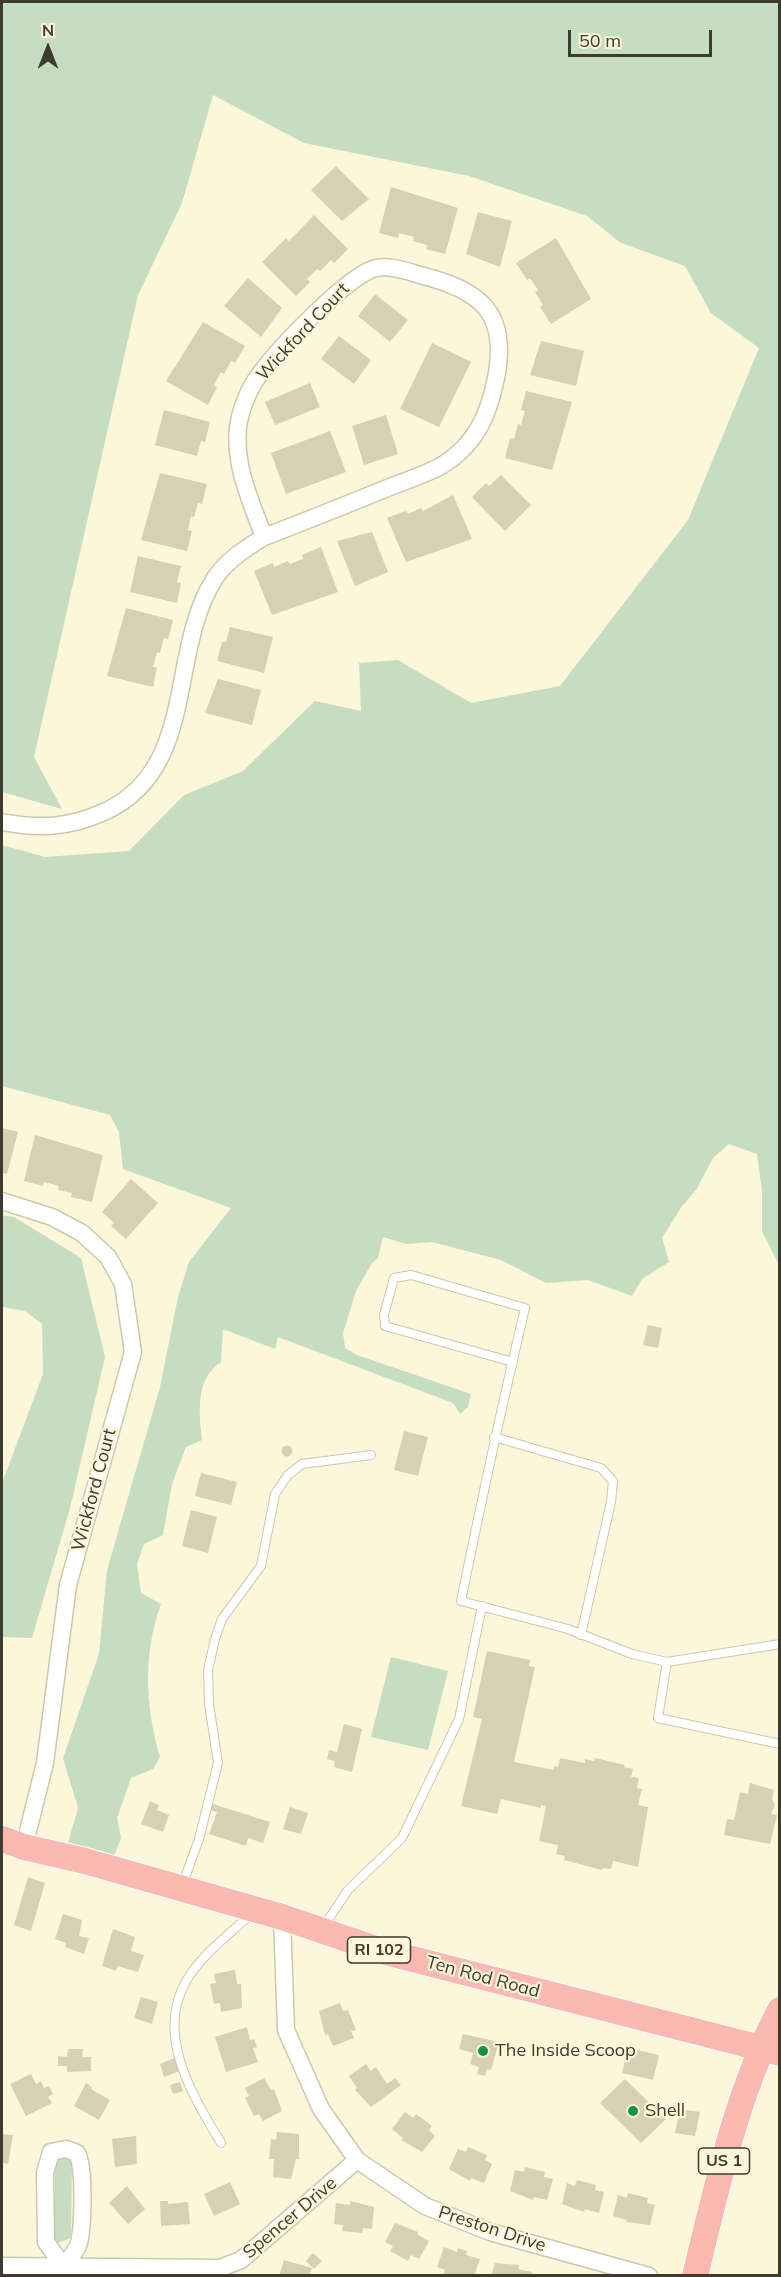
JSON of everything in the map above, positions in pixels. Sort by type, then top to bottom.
[{"type":"main road","name":"Ten Rod Road","points":[[13,1843],[282,1917],[385,1952],[770,2051]]},
{"type":"main road","name":"US 1","points":[[695,2276],[719,2179],[770,2051],[780,2010]]},
{"type":"street","name":"Wickford Court","points":[[2,822],[34,828],[82,822],[117,806],[148,778],[170,737],[199,612],[215,577],[238,553],[264,537],[444,465],[473,440],[490,406],[501,352],[496,326],[479,300],[454,284],[394,268],[377,268],[363,273],[338,291],[259,375],[243,406],[238,428],[238,453],[242,477],[264,537]]},
{"type":"street","name":"Wickford Court","points":[[2,1201],[52,1217],[82,1233],[108,1257],[123,1284],[133,1352],[68,1586],[45,1763],[13,1843]]},
{"type":"street","name":"Preston Drive","points":[[282,1917],[286,2030],[321,2109],[357,2160],[425,2206],[479,2228],[649,2276]]},
{"type":"street","points":[[66,2149],[77,2153],[81,2161],[81,2201],[79,2244],[63,2271],[46,2242],[45,2173],[51,2152],[66,2149]]},
{"type":"street","name":"Spencer Drive","points":[[2,2266],[63,2271],[231,2270],[357,2160]]},
{"type":"lane","points":[[513,1362],[385,1326],[384,1315],[394,1278],[411,1275],[525,1308],[513,1362],[494,1437],[461,1601],[582,1635],[632,1654],[667,1662],[780,1644]]},
{"type":"lane","points":[[494,1437],[601,1468],[613,1480],[611,1502],[582,1635]]},
{"type":"lane","points":[[181,1889],[199,1839],[218,1763],[208,1670],[215,1639],[222,1618],[261,1566],[275,1494],[288,1475],[302,1464],[371,1455]]},
{"type":"lane","points":[[321,1930],[348,1890],[402,1838],[459,1719],[482,1606]]},
{"type":"lane","points":[[667,1662],[658,1718],[780,1744]]},
{"type":"lane","points":[[221,2143],[192,2095],[182,2069],[177,2052],[176,2015],[183,1989],[190,1975],[207,1955],[255,1911]]},
{"type":"green space","points":[[2,2],[779,2],[779,1265],[762,1231],[762,1191],[757,1154],[729,1144],[713,1158],[696,1190],[682,1206],[662,1238],[669,1262],[642,1279],[632,1296],[588,1280],[546,1283],[501,1260],[432,1242],[406,1244],[383,1237],[378,1258],[372,1263],[356,1291],[343,1333],[345,1348],[357,1355],[471,1394],[468,1407],[460,1414],[453,1403],[278,1337],[275,1349],[223,1329],[221,1362],[207,1377],[201,1397],[202,1440],[186,1447],[172,1484],[163,1535],[144,1544],[137,1564],[141,1593],[161,1604],[151,1641],[148,1680],[151,1718],[160,1757],[153,1769],[131,1778],[117,1818],[121,1838],[113,1859],[68,1843],[78,1808],[63,1758],[99,1654],[107,1570],[160,1387],[178,1297],[189,1262],[231,1208],[123,1169],[119,1132],[110,1115],[2,1086],[2,845],[45,857],[129,851],[184,795],[243,771],[315,701],[361,711],[359,663],[398,660],[471,703],[560,686],[688,520],[759,348],[711,313],[685,266],[621,243],[587,216],[469,176],[304,143],[213,95],[182,203],[138,295],[34,757],[62,809],[2,792]]},
{"type":"green space","points":[[2,1215],[14,1217],[81,1258],[105,1357],[70,1508],[32,1638],[2,1637],[2,1483],[43,1374],[42,1324],[25,1311],[2,1307]]},
{"type":"green space","points":[[391,1657],[448,1671],[428,1750],[371,1737]]},
{"type":"green space","points":[[64,2152],[72,2161],[71,2235],[69,2239],[55,2244],[55,2158]]},
{"type":"building","points":[[336,166],[369,199],[342,221],[311,190]]},
{"type":"building","points":[[391,187],[458,208],[445,254],[426,249],[427,245],[413,241],[414,237],[399,233],[398,238],[379,233]]},
{"type":"building","points":[[478,212],[512,221],[500,267],[466,254]]},
{"type":"building","points":[[314,215],[348,249],[334,263],[331,260],[320,271],[317,269],[307,279],[310,282],[296,296],[262,262],[286,238],[289,241]]},
{"type":"building","points":[[556,238],[591,299],[551,324],[540,307],[543,305],[535,292],[538,290],[530,278],[527,280],[516,263]]},
{"type":"building","points":[[248,278],[282,308],[261,337],[224,306]]},
{"type":"building","points":[[375,294],[408,320],[390,342],[358,316]]},
{"type":"building","points":[[203,322],[245,346],[235,363],[231,361],[224,374],[221,372],[208,405],[166,381]]},
{"type":"building","points":[[339,336],[371,360],[354,384],[321,359]]},
{"type":"building","points":[[541,341],[584,351],[576,386],[530,375]]},
{"type":"building","points":[[432,343],[471,362],[439,427],[400,409]]},
{"type":"building","points":[[310,383],[320,407],[275,425],[265,402]]},
{"type":"building","points":[[526,391],[572,402],[552,470],[505,458],[510,438],[514,439],[518,424],[521,425],[525,411],[521,410]]},
{"type":"building","points":[[164,410],[210,422],[205,442],[201,441],[197,456],[155,445]]},
{"type":"building","points":[[386,415],[398,454],[364,465],[352,426]]},
{"type":"building","points":[[330,431],[346,472],[286,494],[271,453]]},
{"type":"building","points":[[160,473],[207,484],[202,504],[198,503],[194,517],[191,516],[188,530],[192,531],[187,551],[141,540]]},
{"type":"building","points":[[501,475],[531,505],[505,531],[472,497],[486,483],[489,486]]},
{"type":"building","points":[[453,495],[472,539],[406,562],[387,518],[406,511],[408,514],[421,508],[423,511]]},
{"type":"building","points":[[372,532],[388,572],[355,586],[337,541]]},
{"type":"building","points":[[321,547],[338,592],[272,615],[254,571],[273,563],[274,567],[288,561],[290,564],[303,559],[302,555]]},
{"type":"building","points":[[138,556],[181,566],[177,582],[181,583],[177,603],[130,592]]},
{"type":"building","points":[[126,608],[173,620],[168,639],[164,638],[160,653],[157,652],[153,667],[157,667],[153,687],[107,676]]},
{"type":"building","points":[[230,627],[273,637],[264,673],[217,661],[222,642],[226,642]]},
{"type":"building","points":[[218,679],[261,690],[252,725],[205,713]]},
{"type":"building","points":[[2,1128],[18,1132],[7,1174],[2,1173]]},
{"type":"building","points":[[35,1135],[103,1155],[92,1202],[71,1197],[72,1193],[58,1190],[59,1186],[44,1182],[43,1186],[24,1181]]},
{"type":"building","points":[[131,1179],[158,1203],[126,1239],[111,1226],[114,1223],[102,1212]]},
{"type":"building","points":[[648,1325],[662,1328],[658,1348],[643,1345]]},
{"type":"building","points":[[404,1431],[428,1437],[418,1476],[394,1470]]},
{"type":"building","points":[[287,1445],[293,1451],[287,1457],[281,1451]]},
{"type":"building","points":[[201,1473],[237,1482],[231,1505],[195,1496]]},
{"type":"building","points":[[191,1510],[217,1517],[208,1553],[182,1546]]},
{"type":"building","points":[[487,1651],[530,1660],[529,1666],[535,1667],[514,1762],[554,1770],[554,1766],[558,1767],[560,1758],[585,1763],[585,1759],[594,1761],[595,1758],[633,1769],[631,1777],[639,1778],[637,1788],[642,1789],[638,1805],[648,1807],[638,1867],[613,1861],[611,1869],[602,1868],[602,1870],[564,1860],[565,1856],[556,1854],[558,1845],[539,1841],[546,1806],[541,1805],[541,1808],[501,1799],[497,1814],[461,1806],[482,1719],[473,1717]]},
{"type":"building","points":[[344,1724],[362,1729],[352,1772],[334,1767],[335,1761],[327,1759],[329,1750],[337,1752]]},
{"type":"building","points":[[750,1783],[774,1790],[772,1799],[775,1805],[771,1814],[777,1815],[770,1844],[724,1835],[727,1819],[734,1820],[740,1792],[748,1794]]},
{"type":"building","points":[[150,1801],[159,1805],[157,1810],[169,1815],[163,1832],[141,1824]]},
{"type":"building","points":[[213,1804],[270,1822],[263,1843],[248,1838],[246,1846],[209,1834],[217,1812],[211,1810]]},
{"type":"building","points":[[290,1807],[308,1813],[301,1834],[283,1829]]},
{"type":"building","points":[[28,1877],[45,1883],[31,1931],[14,1925]]},
{"type":"building","points":[[63,1914],[82,1920],[79,1936],[89,1938],[84,1954],[65,1947],[66,1943],[55,1939]]},
{"type":"building","points":[[113,1929],[135,1937],[131,1951],[144,1955],[138,1972],[118,1966],[116,1971],[102,1966]]},
{"type":"building","points":[[235,1970],[237,1984],[241,1984],[242,2008],[221,2012],[220,2003],[214,2004],[210,1984],[216,1983],[214,1974]]},
{"type":"building","points":[[141,1997],[158,2002],[152,2024],[134,2018]]},
{"type":"building","points":[[340,2003],[343,2011],[348,2010],[356,2030],[351,2031],[354,2038],[333,2046],[328,2034],[325,2035],[319,2011]]},
{"type":"building","points":[[247,2027],[250,2040],[254,2039],[257,2047],[253,2048],[258,2062],[226,2072],[215,2037]]},
{"type":"building","points":[[463,2034],[499,2042],[491,2070],[487,2069],[485,2076],[477,2074],[479,2067],[470,2064],[473,2053],[459,2049]]},
{"type":"building","points":[[628,2048],[659,2055],[653,2080],[622,2073]]},
{"type":"building","points":[[68,2049],[83,2049],[82,2057],[91,2057],[91,2071],[67,2072],[67,2066],[58,2066],[58,2056],[67,2057]]},
{"type":"building","points":[[175,2058],[180,2071],[164,2077],[160,2064]]},
{"type":"building","points":[[366,2064],[371,2071],[376,2067],[387,2084],[395,2078],[401,2085],[371,2107],[355,2090],[357,2088],[349,2076]]},
{"type":"building","points":[[31,2074],[36,2084],[41,2081],[44,2088],[49,2086],[53,2094],[48,2097],[52,2103],[26,2116],[10,2084]]},
{"type":"building","points":[[264,2078],[271,2090],[274,2089],[282,2111],[263,2121],[259,2114],[254,2116],[245,2098],[249,2096],[245,2088]]},
{"type":"building","name":"Shell","points":[[625,2079],[666,2119],[641,2143],[600,2103]]},
{"type":"building","points":[[180,2082],[183,2091],[173,2094],[170,2085]]},
{"type":"building","points":[[86,2083],[92,2087],[91,2089],[110,2100],[99,2120],[74,2106]]},
{"type":"building","points":[[680,2109],[700,2112],[695,2136],[675,2133]]},
{"type":"building","points":[[405,2112],[413,2118],[416,2114],[432,2126],[429,2130],[435,2136],[422,2152],[401,2140],[403,2138],[392,2129]]},
{"type":"building","points":[[277,2132],[299,2134],[299,2159],[296,2159],[291,2179],[273,2177],[274,2159],[269,2159],[271,2139],[276,2140]]},
{"type":"building","points":[[2,2134],[13,2135],[8,2164],[2,2163]]},
{"type":"building","points":[[136,2136],[137,2164],[115,2167],[112,2139]]},
{"type":"building","points":[[468,2147],[487,2155],[485,2160],[492,2164],[484,2183],[471,2178],[470,2181],[449,2169],[458,2149],[466,2152]]},
{"type":"building","points":[[525,2167],[545,2172],[544,2177],[553,2179],[547,2200],[534,2197],[533,2200],[510,2191],[515,2170],[524,2172]]},
{"type":"building","points":[[577,2180],[596,2185],[595,2190],[604,2192],[599,2213],[585,2209],[584,2212],[562,2204],[567,2183],[575,2186]]},
{"type":"building","points":[[230,2182],[240,2204],[214,2216],[204,2194]]},
{"type":"building","points":[[127,2186],[145,2209],[128,2224],[109,2203]]},
{"type":"building","points":[[628,2193],[648,2198],[647,2203],[655,2205],[650,2225],[626,2222],[627,2220],[613,2216],[618,2195],[627,2198]]},
{"type":"building","points":[[160,2201],[168,2201],[168,2204],[188,2202],[190,2224],[161,2226]]},
{"type":"building","points":[[350,2201],[374,2207],[372,2229],[363,2228],[362,2233],[342,2231],[343,2225],[334,2224],[336,2203],[350,2205]]},
{"type":"building","points":[[395,2223],[418,2232],[417,2234],[429,2241],[419,2259],[411,2255],[408,2261],[390,2251],[393,2246],[385,2242]]},
{"type":"building","points":[[444,2247],[457,2252],[458,2248],[467,2251],[466,2255],[480,2259],[474,2276],[443,2276],[445,2270],[437,2267]]},
{"type":"building","points":[[313,2253],[322,2261],[314,2269],[306,2261]]},
{"type":"building","points":[[284,2260],[312,2268],[309,2276],[279,2276]]},
{"type":"building","points":[[495,2263],[519,2265],[518,2269],[532,2272],[531,2276],[491,2276]]},
{"type":"place","name":"The Inside Scoop","points":[[483,2051]]},
{"type":"place","name":"Shell","points":[[633,2111]]}]
